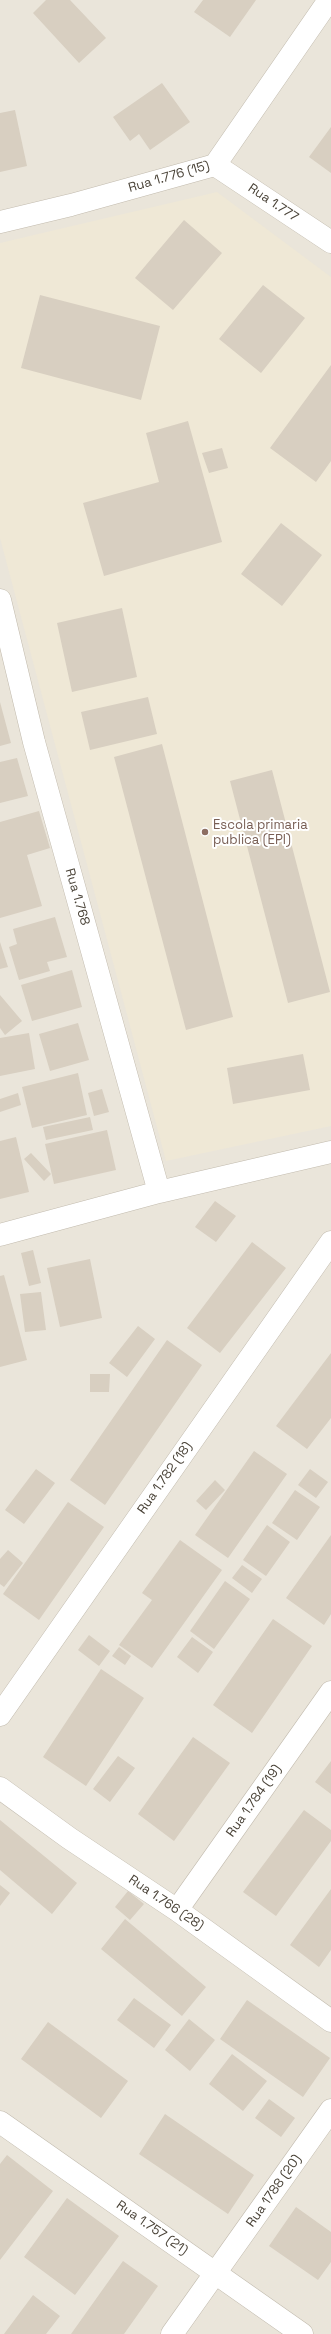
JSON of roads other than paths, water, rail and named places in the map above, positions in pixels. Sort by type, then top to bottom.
[{"type":"street","name":"Rua 1.776 (15)","points":[[0,222],[71,205],[215,165],[329,0]]},
{"type":"street","name":"Rua 1.777","points":[[215,165],[331,242]]},
{"type":"street","name":"Rua 1.768","points":[[0,600],[34,742],[160,1192]]},
{"type":"street","points":[[0,1235],[160,1192],[331,1152]]},
{"type":"street","name":"Rua 1.782 (18)","points":[[0,1715],[324,1267],[331,1242]]},
{"type":"street","name":"Rua 1.784 (19)","points":[[177,1910],[331,1692]]},
{"type":"street","name":"Rua 1.766 (28)","points":[[0,1788],[69,1838],[177,1910],[331,2021]]},
{"type":"street","name":"Rua 1788 (20)","points":[[172,2334],[331,2110]]},
{"type":"street","name":"Rua 1.757 (21)","points":[[0,2122],[302,2334]]},
{"type":"place","name":"Escola primaria publica (EPI)","points":[[205,832]]}]
